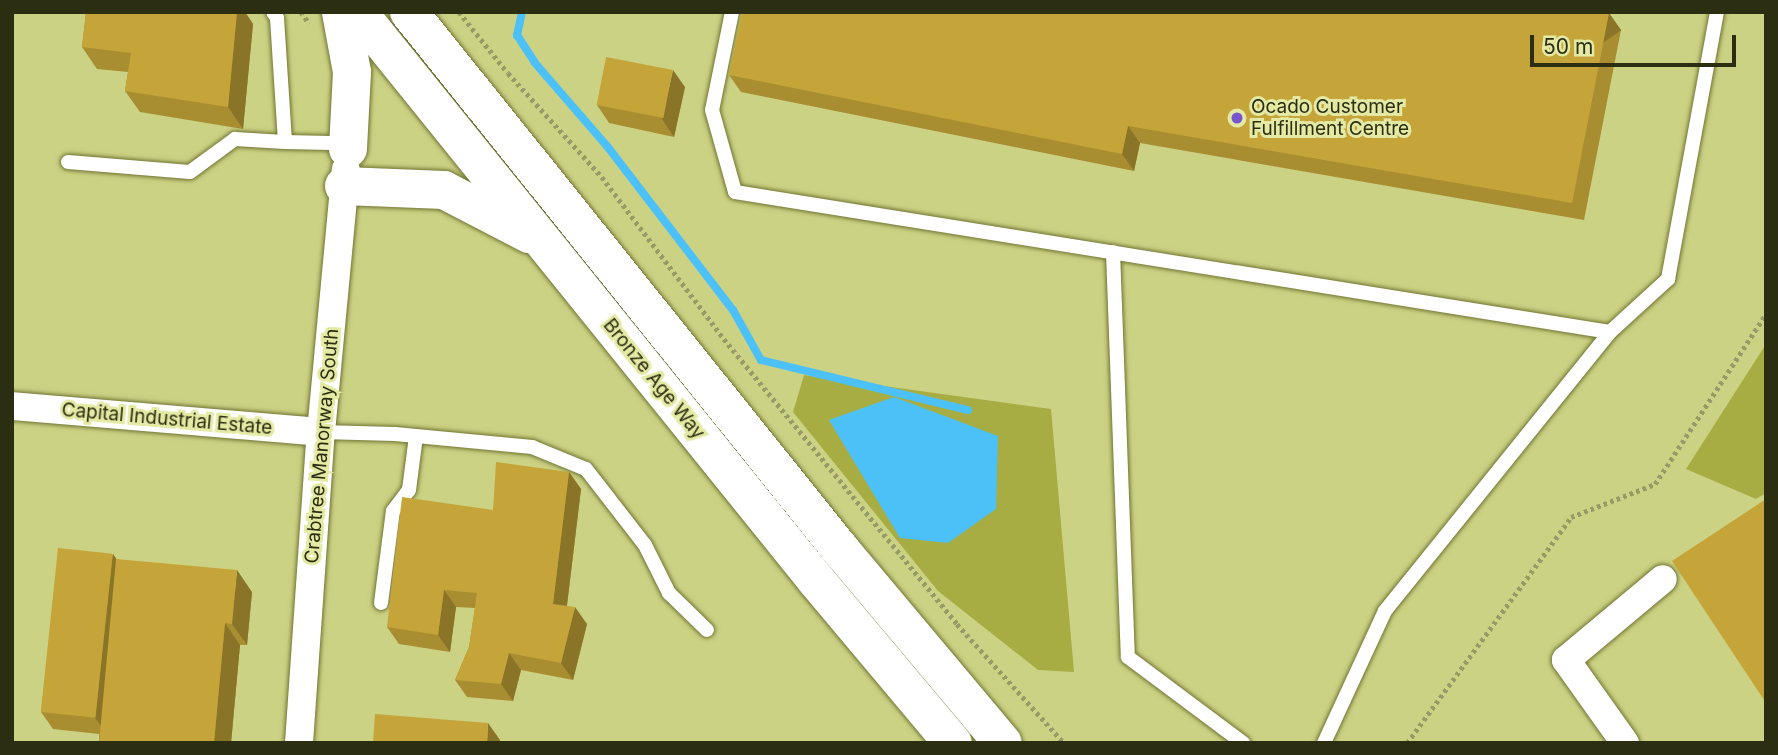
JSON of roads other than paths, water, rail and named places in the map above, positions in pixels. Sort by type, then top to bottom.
[{"type":"main road","points":[[341,12],[352,72],[346,167],[444,190],[543,242]]},
{"type":"main road","name":"Bronze Age Way","points":[[358,12],[816,580],[953,743]]},
{"type":"main road","name":"Bronze Age Way","points":[[409,12],[839,549],[1003,743]]},
{"type":"street","name":"Crabtree Manorway South","points":[[299,743],[321,432],[346,167]]},
{"type":"street","name":"Capital Industrial Estate","points":[[12,406],[321,432]]},
{"type":"street","points":[[1625,743],[1566,660],[1663,579]]},
{"type":"lane","points":[[273,12],[277,18],[285,142]]},
{"type":"lane","points":[[732,12],[712,110],[734,192],[1610,332]]},
{"type":"lane","points":[[1324,743],[1385,611],[1610,332],[1668,279],[1717,12]]},
{"type":"lane","points":[[68,162],[190,172],[235,139],[331,143],[346,167]]},
{"type":"lane","points":[[1113,253],[1128,657],[1243,743]]},
{"type":"lane","points":[[321,432],[416,436],[532,447],[586,469],[645,545],[669,593],[707,630]]},
{"type":"lane","points":[[381,603],[393,511],[409,490],[416,436]]},
{"type":"water","points":[[894,397],[998,436],[996,509],[948,543],[900,538],[829,420]]},
{"type":"waterway","points":[[522,12],[517,35],[535,63],[607,146],[733,310],[761,360],[968,410]]},
{"type":"place","name":"Ocado Customer Fulfillment Centre","points":[[1237,118]]}]
